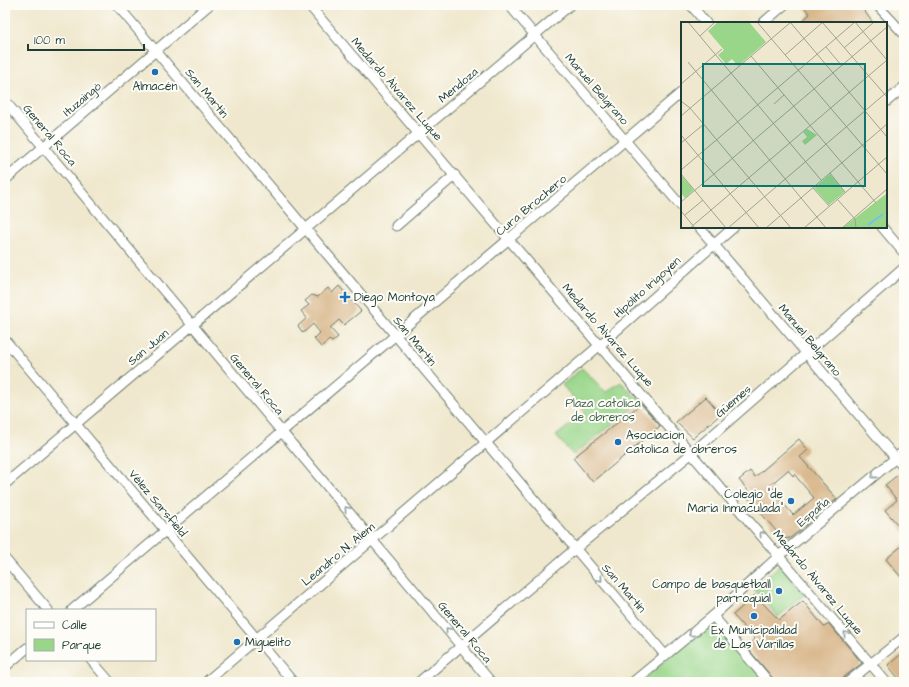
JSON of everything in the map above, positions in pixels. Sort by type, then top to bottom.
[{"type":"street","name":"San Martín","points":[[117,5],[665,655]]},
{"type":"street","name":"Ituzaingó","points":[[5,180],[210,5]]},
{"type":"street","name":"Medardo Álvarez Luque","points":[[310,5],[780,555],[886,682]]},
{"type":"street","name":"Manuel Belgrano","points":[[509,5],[681,206]]},
{"type":"street","name":"Mendoza","points":[[306,229],[570,5]]},
{"type":"street","points":[[691,5],[705,22]]},
{"type":"street","points":[[878,5],[904,34]]},
{"type":"street","points":[[764,22],[781,6]]},
{"type":"street","points":[[887,101],[904,87]]},
{"type":"street","name":"Cura Brochero","points":[[73,609],[681,93]]},
{"type":"street","name":"General Roca","points":[[5,101],[491,682]]},
{"type":"street","points":[[396,226],[455,175]]},
{"type":"street","name":"Manuel Belgrano","points":[[700,228],[904,468]]},
{"type":"street","name":"Hipólito Irigoyen","points":[[486,443],[733,228]]},
{"type":"street","points":[[883,228],[904,253]]},
{"type":"street","name":"San Juan","points":[[5,484],[306,229]]},
{"type":"street","name":"Güemes","points":[[419,682],[575,549],[692,453],[904,268]]},
{"type":"street","name":"Vélez Sarsfield","points":[[5,340],[293,682]]},
{"type":"street","name":"Leandro N. Alem","points":[[206,682],[486,443]]},
{"type":"street","name":"España","points":[[633,682],[713,616],[780,555],[904,451]]},
{"type":"street","points":[[5,559],[47,609]]},
{"type":"street","points":[[713,616],[770,682]]},
{"type":"street","points":[[848,682],[904,636]]},
{"type":"street","points":[[5,667],[26,649]]},
{"type":"street","points":[[92,661],[110,682]]},
{"type":"green space","name":"Plaza catolica de obreros","points":[[582,368],[606,392],[621,382],[641,402],[573,455],[556,436],[586,412],[562,385]]},
{"type":"green space","name":"Campo de basquetball parroquial","points":[[780,565],[805,594],[778,617],[753,588]]},
{"type":"green space","points":[[713,621],[766,682],[639,682]]},
{"type":"building","points":[[802,5],[860,5],[872,22],[801,22],[810,14]]},
{"type":"building","points":[[339,286],[361,311],[344,325],[339,320],[330,328],[338,337],[332,342],[329,340],[321,347],[314,339],[320,333],[313,324],[303,333],[298,326],[307,318],[301,311],[309,305],[305,301],[312,295],[318,297],[328,288],[332,293]]},
{"type":"building","points":[[706,397],[721,414],[693,438],[676,422]]},
{"type":"building","name":"Asociacion catolica de obreros","points":[[641,404],[660,426],[593,482],[573,458]]},
{"type":"building","points":[[799,439],[808,450],[800,457],[837,499],[790,538],[783,539],[748,498],[752,495],[739,480],[750,471],[755,477]],"holes":[[[788,470],[793,476],[794,474],[814,498],[793,515],[770,485]]]},
{"type":"building","points":[[899,474],[904,481],[904,532],[885,510],[897,500],[885,485]]},
{"type":"building","points":[[904,544],[904,581],[886,559]]},
{"type":"building","points":[[755,595],[779,620],[803,601],[824,627],[829,624],[862,663],[844,677],[842,682],[776,682],[746,646],[755,639],[733,615]]},
{"type":"building","points":[[904,652],[904,682],[901,682],[888,665]]},
{"type":"place","name":"Almacén","points":[[155,72]]},
{"type":"place","name":"Diego Montoya","points":[[345,297]]},
{"type":"place","name":"Asociacion catolica de obreros","points":[[618,442]]},
{"type":"place","name":"Colegio \"de María Inmaculada\"","points":[[791,501]]},
{"type":"place","name":"Campo de basquetball parroquial","points":[[779,591]]},
{"type":"place","name":"Ex Municipalidad de Las Varillas","points":[[754,616]]},
{"type":"place","name":"Miguelito","points":[[237,642]]}]
